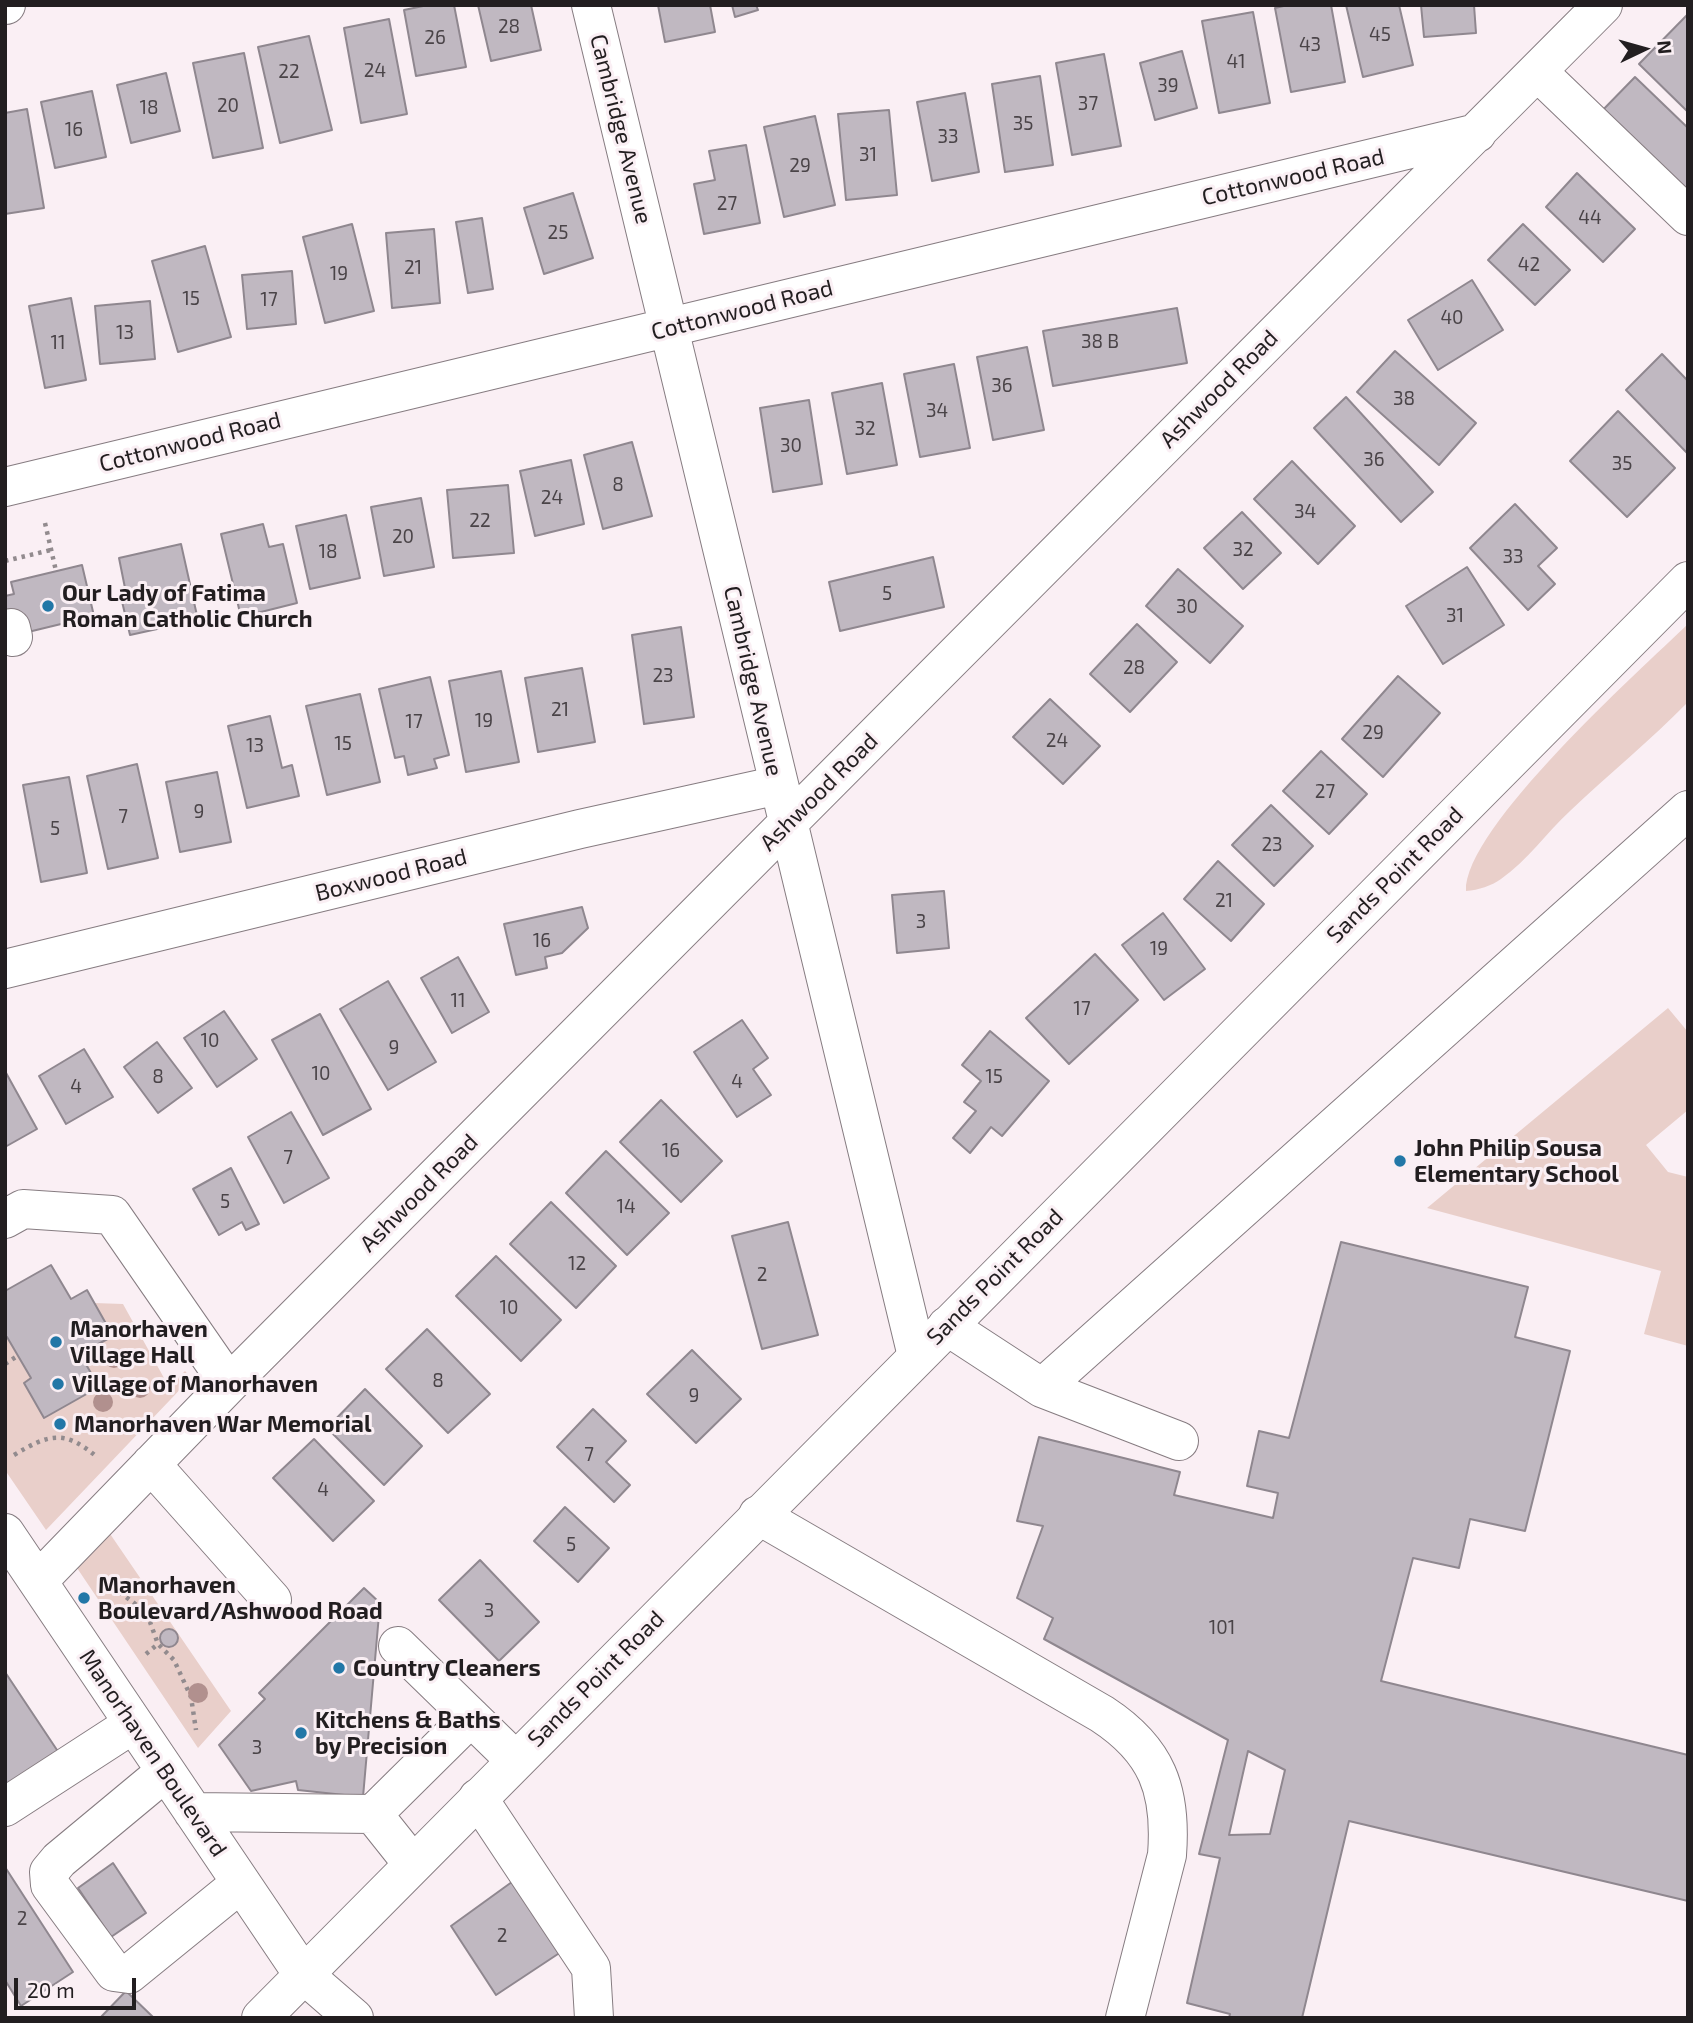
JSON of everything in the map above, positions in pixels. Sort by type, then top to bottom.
[{"type":"street","name":"Cambridge Avenue","points":[[591,5],[917,1356]]},
{"type":"street","name":"Ashwood Road","points":[[38,1581],[229,1384],[1603,5]]},
{"type":"street","points":[[1538,72],[1688,216]]},
{"type":"street","name":"Cottonwood Road","points":[[5,487],[1478,133]]},
{"type":"street","name":"Sands Point Road","points":[[261,2018],[302,1973],[1688,581]]},
{"type":"street","name":"Boxwood Road","points":[[5,969],[571,831],[779,785]]},
{"type":"street","points":[[1042,1388],[1688,810]]},
{"type":"street","points":[[5,1219],[23,1209],[112,1215],[229,1384]]},
{"type":"street","points":[[947,1326],[1042,1388],[1178,1441]]},
{"type":"street","points":[[151,1464],[272,1600]]},
{"type":"street","points":[[758,1516],[1126,1730],[1141,1745],[1157,1771],[1168,1817],[1167,1855],[1125,2018]]},
{"type":"street","name":"Manorhaven Boulevard","points":[[5,1533],[302,1973],[354,2018]]},
{"type":"street","points":[[398,1646],[515,1760]]},
{"type":"street","points":[[193,1812],[373,1814],[471,1717]]},
{"type":"street","points":[[5,1807],[133,1724]]},
{"type":"street","points":[[165,1772],[59,1860],[49,1872],[50,1885],[114,1972],[129,1974],[241,1883]]},
{"type":"street","points":[[478,1798],[591,1968],[594,2018]]},
{"type":"street","points":[[373,1814],[412,1863]]},
{"type":"path","points":[[45,523],[56,571]]},
{"type":"path","points":[[5,561],[51,550]]},
{"type":"path","points":[[5,1364],[19,1355]]},
{"type":"path","points":[[14,1455],[47,1438],[65,1437],[97,1457]]},
{"type":"path","points":[[90,1570],[138,1606],[150,1622],[158,1644],[174,1660],[184,1677],[196,1730]]},
{"type":"path","points":[[146,1654],[158,1644]]},
{"type":"shaded area","points":[[1688,624],[1688,702],[1570,811],[1511,872],[1489,886],[1466,891],[1473,863],[1493,829],[1522,791],[1596,713]]},
{"type":"shaded area","points":[[1668,1008],[1688,1032],[1688,1110],[1646,1145],[1668,1172],[1688,1177],[1688,1346],[1644,1334],[1661,1271],[1427,1208]]},
{"type":"shaded area","points":[[94,1303],[123,1304],[169,1387],[185,1371],[191,1378],[46,1530],[5,1470],[5,1338],[7,1337],[31,1378],[24,1383],[44,1418],[99,1387],[80,1354],[113,1336]]},
{"type":"shaded area","points":[[104,1525],[231,1711],[198,1748],[73,1562]]},
{"type":"building","points":[[428,5],[454,5],[466,67],[416,76],[404,10]]},
{"type":"building","points":[[478,5],[531,5],[541,50],[491,61]]},
{"type":"building","points":[[658,5],[710,5],[715,32],[665,42]]},
{"type":"building","points":[[732,5],[756,5],[758,10],[735,17]]},
{"type":"building","points":[[1288,5],[1331,5],[1345,82],[1291,92],[1275,8]]},
{"type":"building","points":[[1346,5],[1399,5],[1413,65],[1363,77]]},
{"type":"building","points":[[1421,5],[1474,5],[1476,33],[1424,37]]},
{"type":"building","points":[[1253,12],[1270,103],[1219,113],[1202,21]]},
{"type":"building","points":[[1688,14],[1688,112],[1639,64]]},
{"type":"building","points":[[389,19],[407,114],[361,123],[344,28]]},
{"type":"building","points":[[309,36],[332,130],[280,143],[258,47]]},
{"type":"building","points":[[1182,51],[1197,108],[1155,120],[1140,63]]},
{"type":"building","points":[[244,53],[263,148],[213,158],[193,63]]},
{"type":"building","points":[[1104,54],[1121,146],[1072,155],[1056,63]]},
{"type":"building","points":[[166,73],[180,131],[131,143],[117,85]]},
{"type":"building","points":[[1040,76],[1053,165],[1005,172],[992,84]]},
{"type":"building","points":[[1635,77],[1688,128],[1688,188],[1679,198],[1596,117]]},
{"type":"building","points":[[92,91],[106,157],[55,168],[41,102]]},
{"type":"building","points":[[965,93],[979,172],[932,181],[917,102]]},
{"type":"building","points":[[27,109],[44,208],[5,214],[5,113]]},
{"type":"building","points":[[889,110],[897,195],[846,200],[838,114]]},
{"type":"building","points":[[815,116],[835,205],[784,217],[764,127]]},
{"type":"building","points":[[746,145],[760,223],[704,234],[694,184],[715,180],[709,151]]},
{"type":"building","points":[[1577,173],[1635,229],[1603,262],[1546,207]]},
{"type":"building","points":[[573,193],[593,258],[544,274],[524,208]]},
{"type":"building","points":[[482,218],[493,289],[468,293],[456,222]]},
{"type":"building","points":[[352,224],[374,311],[325,323],[303,237]]},
{"type":"building","points":[[1523,224],[1570,270],[1535,305],[1488,260]]},
{"type":"building","points":[[434,229],[440,303],[392,308],[386,233]]},
{"type":"building","points":[[205,246],[231,337],[178,352],[152,261]]},
{"type":"building","points":[[292,271],[296,324],[247,329],[242,275]]},
{"type":"building","points":[[1472,280],[1503,330],[1438,370],[1408,320]]},
{"type":"building","points":[[71,298],[86,380],[45,388],[29,306]]},
{"type":"building","points":[[150,301],[155,359],[100,364],[95,306]]},
{"type":"building","points":[[1177,308],[1187,363],[1053,386],[1043,331]]},
{"type":"building","points":[[1027,347],[1044,430],[993,440],[977,357]]},
{"type":"building","points":[[1395,351],[1476,423],[1439,465],[1357,392]]},
{"type":"building","points":[[1662,354],[1688,381],[1688,454],[1626,390]]},
{"type":"building","points":[[954,364],[970,448],[920,457],[904,374]]},
{"type":"building","points":[[882,383],[897,465],[847,474],[832,393]]},
{"type":"building","points":[[1346,397],[1433,492],[1401,522],[1314,428]]},
{"type":"building","points":[[809,400],[822,484],[773,492],[760,408]]},
{"type":"building","points":[[1618,411],[1675,468],[1627,517],[1570,461]]},
{"type":"building","points":[[632,442],[652,516],[603,529],[584,455]]},
{"type":"building","points":[[571,460],[584,524],[535,536],[520,471]]},
{"type":"building","points":[[1292,461],[1355,526],[1318,564],[1254,499]]},
{"type":"building","points":[[508,485],[514,553],[453,558],[447,490]]},
{"type":"building","points":[[421,498],[434,567],[384,576],[371,507]]},
{"type":"building","points":[[1515,504],[1557,548],[1538,566],[1555,584],[1528,610],[1470,548]]},
{"type":"building","points":[[1242,512],[1281,553],[1243,589],[1204,548]]},
{"type":"building","points":[[346,515],[360,578],[310,589],[296,526]]},
{"type":"building","points":[[263,524],[269,547],[283,544],[297,603],[241,617],[221,534]]},
{"type":"building","points":[[181,544],[198,620],[130,635],[119,589],[125,588],[119,558]]},
{"type":"building","points":[[933,557],[944,607],[840,631],[829,582]]},
{"type":"building","name":"Our Lady of Fatima Roman Catholic Church","points":[[82,565],[94,616],[24,633],[5,629],[5,596],[14,594],[11,582]]},
{"type":"building","points":[[1467,567],[1504,625],[1443,664],[1406,606]]},
{"type":"building","points":[[1178,569],[1243,626],[1210,663],[1146,606]]},
{"type":"building","points":[[1137,624],[1177,662],[1130,712],[1090,674]]},
{"type":"building","points":[[681,627],[694,717],[644,724],[632,635]]},
{"type":"building","points":[[582,668],[595,742],[538,752],[525,678]]},
{"type":"building","points":[[501,671],[519,762],[466,772],[449,681]]},
{"type":"building","points":[[1398,676],[1440,713],[1383,777],[1342,739]]},
{"type":"building","points":[[430,677],[449,755],[434,759],[437,768],[408,775],[404,756],[395,758],[379,689]]},
{"type":"building","points":[[360,694],[380,782],[327,795],[306,706]]},
{"type":"building","points":[[1050,699],[1100,746],[1063,784],[1013,737]]},
{"type":"building","points":[[270,716],[282,768],[292,765],[299,796],[247,808],[228,726]]},
{"type":"building","points":[[1321,751],[1367,794],[1329,834],[1283,791]]},
{"type":"building","points":[[137,764],[158,858],[108,869],[87,776]]},
{"type":"building","points":[[217,772],[231,842],[180,852],[166,782]]},
{"type":"building","points":[[69,777],[87,873],[41,882],[23,785]]},
{"type":"building","points":[[1271,805],[1313,846],[1274,886],[1232,845]]},
{"type":"building","points":[[1218,861],[1264,904],[1231,941],[1184,899]]},
{"type":"building","points":[[944,891],[949,948],[897,953],[892,895]]},
{"type":"building","points":[[582,907],[588,928],[562,953],[545,957],[547,968],[516,975],[504,924]]},
{"type":"building","points":[[1163,913],[1205,969],[1164,1000],[1122,945]]},
{"type":"building","points":[[1095,954],[1138,1000],[1069,1064],[1026,1018]]},
{"type":"building","points":[[458,957],[489,1012],[452,1033],[421,978]]},
{"type":"building","points":[[388,981],[436,1062],[388,1090],[340,1009]]},
{"type":"building","points":[[224,1011],[257,1059],[217,1087],[184,1038]]},
{"type":"building","points":[[320,1014],[371,1109],[323,1135],[272,1040]]},
{"type":"building","points":[[742,1020],[768,1058],[753,1069],[771,1095],[737,1117],[694,1052]]},
{"type":"building","points":[[990,1031],[1049,1081],[1002,1136],[991,1127],[970,1153],[953,1138],[976,1111],[964,1102],[981,1081],[962,1065]]},
{"type":"building","points":[[157,1042],[192,1088],[158,1113],[124,1067]]},
{"type":"building","points":[[84,1049],[113,1097],[66,1124],[39,1076]]},
{"type":"building","points":[[5,1071],[37,1129],[5,1147]]},
{"type":"building","points":[[661,1100],[722,1161],[681,1202],[620,1142]]},
{"type":"building","points":[[291,1112],[329,1178],[284,1203],[248,1137]]},
{"type":"building","points":[[606,1151],[669,1213],[627,1255],[566,1193]]},
{"type":"building","points":[[231,1168],[259,1224],[246,1230],[242,1222],[219,1235],[193,1189]]},
{"type":"building","points":[[551,1202],[616,1266],[576,1308],[510,1244]]},
{"type":"building","points":[[788,1222],[818,1335],[762,1349],[732,1236]]},
{"type":"building","points":[[1341,1242],[1528,1287],[1515,1337],[1570,1351],[1525,1531],[1470,1519],[1459,1568],[1413,1558],[1381,1681],[1688,1755],[1688,1901],[1349,1821],[1302,2018],[1229,2018],[1230,2014],[1187,2003],[1220,1858],[1199,1854],[1228,1740],[1044,1639],[1053,1618],[1017,1598],[1043,1526],[1017,1521],[1039,1437],[1180,1472],[1174,1495],[1273,1518],[1278,1493],[1247,1486],[1259,1431],[1289,1438]],"holes":[[[1248,1751],[1285,1770],[1270,1834],[1229,1835]]]},
{"type":"building","points":[[496,1256],[561,1320],[521,1361],[456,1296]]},
{"type":"building","name":"Manorhaven Village Hall","points":[[51,1265],[71,1299],[87,1290],[113,1336],[80,1354],[99,1387],[44,1418],[24,1383],[31,1378],[7,1337],[5,1338],[5,1291]]},
{"type":"building","points":[[427,1329],[490,1394],[448,1433],[386,1369]]},
{"type":"building","points":[[692,1350],[741,1399],[696,1443],[647,1394]]},
{"type":"building","points":[[365,1389],[422,1446],[384,1485],[327,1428]]},
{"type":"building","points":[[593,1409],[626,1441],[606,1462],[630,1485],[614,1502],[557,1447]]},
{"type":"building","points":[[314,1439],[374,1501],[333,1541],[273,1478]]},
{"type":"building","points":[[565,1507],[609,1548],[578,1582],[534,1541]]},
{"type":"building","points":[[480,1560],[539,1622],[499,1661],[439,1600]]},
{"type":"building","points":[[364,1588],[380,1603],[363,1797],[298,1790],[296,1781],[251,1791],[219,1745],[265,1699],[259,1693]]},
{"type":"building","points":[[165,1629],[173,1629],[178,1638],[176,1645],[165,1647],[160,1642],[160,1634]]},
{"type":"building","points":[[5,1672],[63,1759],[5,1797]]},
{"type":"building","points":[[113,1863],[146,1913],[111,1937],[78,1888]]},
{"type":"building","points":[[5,1867],[73,1972],[21,2006],[5,1980]]},
{"type":"building","points":[[516,1879],[564,1950],[496,1995],[451,1926]]},
{"type":"building","points":[[126,1991],[154,2018],[100,2018]]},
{"type":"place","name":"Our Lady of Fatima Roman Catholic Church","points":[[48,606]]},
{"type":"place","name":"John Philip Sousa Elementary School","points":[[1400,1161]]},
{"type":"place","name":"Manorhaven Village Hall","points":[[56,1342]]},
{"type":"place","name":"Village of Manorhaven","points":[[58,1384]]},
{"type":"place","name":"Manorhaven War Memorial","points":[[60,1424]]},
{"type":"place","name":"Manorhaven Boulevard/Ashwood Road","points":[[84,1598]]},
{"type":"place","name":"Country Cleaners","points":[[339,1668]]},
{"type":"place","name":"Kitchens & Baths by Precision","points":[[301,1733]]}]
